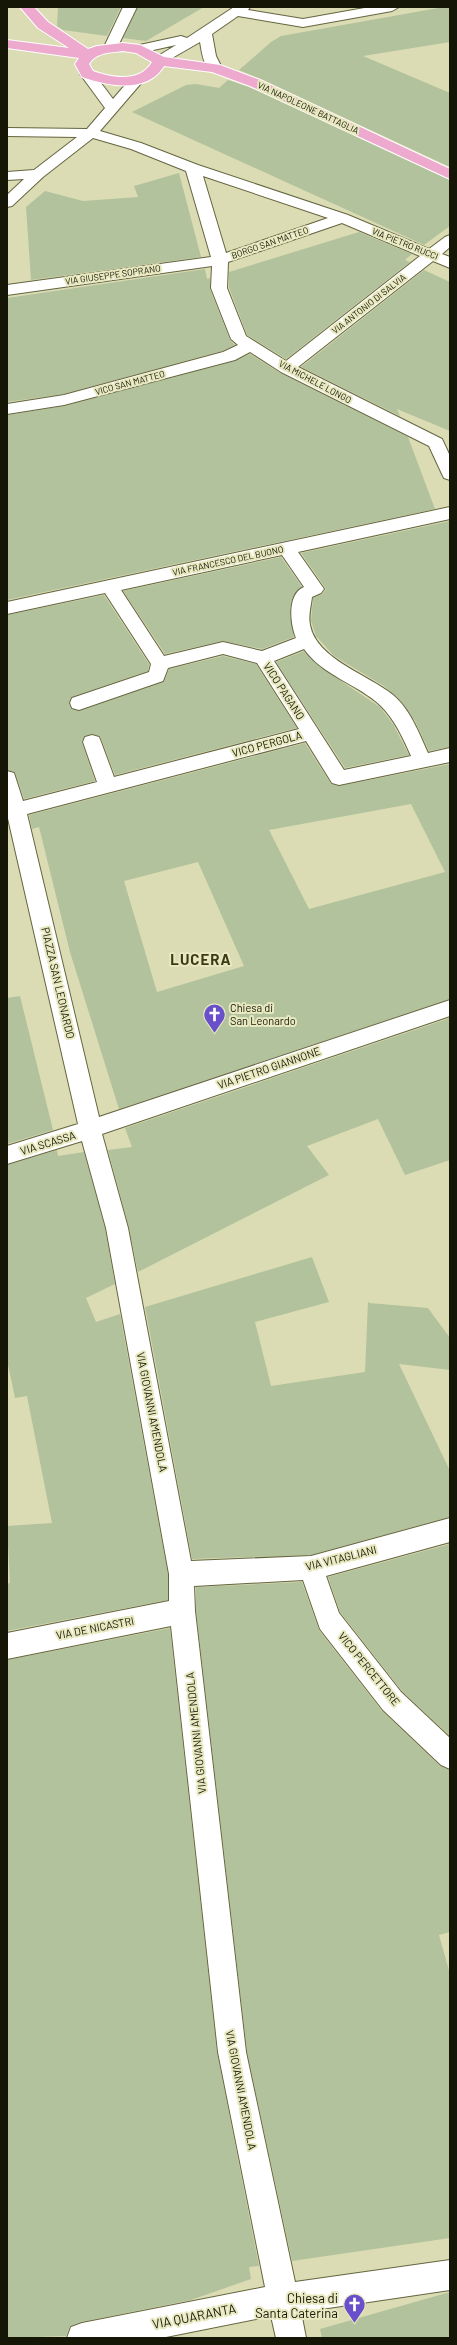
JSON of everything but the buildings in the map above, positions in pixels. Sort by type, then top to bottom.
[{"type":"main road","points":[[27,7],[43,25],[88,55]]},
{"type":"main road","points":[[7,44],[88,55]]},
{"type":"main road","points":[[111,47],[140,49],[160,60],[157,68],[147,76],[136,81],[98,79],[87,74],[82,64],[88,55],[97,50],[111,47]]},
{"type":"main road","name":"VIA NAPOLEONE BATTAGLIA","points":[[160,60],[215,68],[255,83],[450,175]]},
{"type":"street","points":[[111,47],[130,7]]},
{"type":"street","points":[[273,19],[299,7]]},
{"type":"street","points":[[160,60],[240,10],[273,19],[304,23],[392,7]]},
{"type":"street","points":[[140,49],[205,33]]},
{"type":"street","points":[[205,33],[208,56],[215,68]]},
{"type":"street","points":[[87,74],[113,108]]},
{"type":"street","points":[[7,203],[38,174],[92,133],[136,81]]},
{"type":"street","points":[[7,132],[92,133],[136,146],[193,168],[342,218]]},
{"type":"street","name":"BORGO SAN MATTEO","points":[[193,168],[220,260],[342,218]]},
{"type":"street","points":[[7,176],[38,174]]},
{"type":"street","name":"VIA PIETRO RUCCI","points":[[342,218],[433,254],[450,263]]},
{"type":"street","name":"VIA ANTONIO DI SALVIA","points":[[287,368],[450,240]]},
{"type":"street","name":"VIA GIUSEPPE SOPRANO","points":[[7,290],[220,260]]},
{"type":"street","name":"VIA MICHELE LONGO","points":[[220,260],[219,288],[239,339],[287,368],[436,444],[448,467]]},
{"type":"street","name":"VICO SAN MATTEO","points":[[7,410],[64,400],[228,356],[250,346]]},
{"type":"street","name":"VIA FRANCESCO DEL BUONO","points":[[7,608],[450,513]]},
{"type":"street","points":[[286,548],[315,589],[303,594],[301,626],[307,640],[334,668],[387,701],[404,724],[422,760]]},
{"type":"street","points":[[79,703],[157,676],[160,664],[110,586]]},
{"type":"street","points":[[263,658],[307,640]]},
{"type":"street","name":"VICO PAGANO","points":[[160,664],[223,648],[263,658],[311,732]]},
{"type":"street","name":"VICO PERGOLA","points":[[16,810],[311,732],[339,778],[450,755]]},
{"type":"street","points":[[92,742],[108,786]]},
{"type":"street","name":"PIAZZA SAN LEONARDO","points":[[7,778],[16,810],[15,839],[85,1101],[90,1130]]},
{"type":"street","name":"VIA PIETRO GIANNONE","points":[[90,1130],[328,1047],[450,1008]]},
{"type":"street","name":"VIA SCASSA","points":[[7,1155],[90,1130]]},
{"type":"street","name":"VIA GIOVANNI AMENDOLA","points":[[90,1130],[117,1228],[181,1574],[182,1611],[232,2052],[291,2338]]},
{"type":"street","name":"VIA VITAGLIANI","points":[[181,1574],[311,1568],[450,1530]]},
{"type":"street","name":"VICO PERCETTORE","points":[[311,1568],[329,1620],[392,1701],[450,1756]]},
{"type":"street","name":"VIA DE NICASTRI","points":[[7,1646],[182,1611]]},
{"type":"street","name":"VIA QUARANTA","points":[[82,2338],[283,2299],[450,2275]]},
{"type":"place","name":"Chiesa di San Leonardo","points":[[214,1034]]},
{"type":"place","name":"Chiesa di Santa Caterina","points":[[354,2324]]},
{"type":"district","name":"LUCERA","points":[[201,960]]}]
